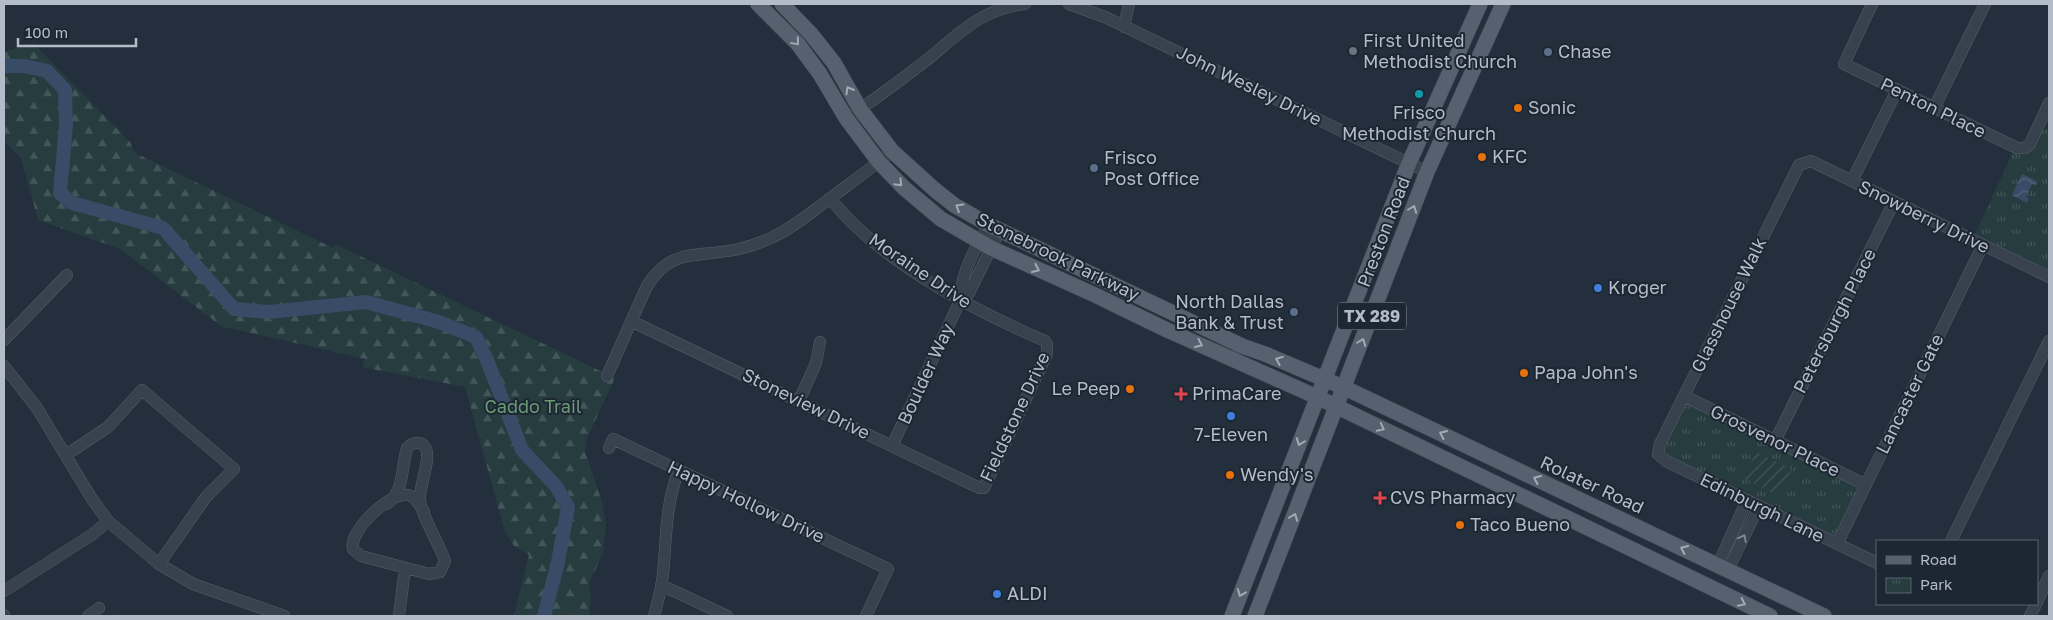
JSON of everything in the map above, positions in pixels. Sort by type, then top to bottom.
[{"type":"main road","name":"Stonebrook Parkway","points":[[782,4],[811,34],[834,63],[860,109],[892,150],[954,205],[995,228],[1242,346],[1344,388]]},
{"type":"main road","name":"Preston Road","points":[[1232,616],[1409,163],[1480,4]]},
{"type":"main road","name":"Preston Road","points":[[1254,616],[1427,172],[1503,4]]},
{"type":"main road","name":"Stonebrook Parkway","points":[[764,6],[798,44],[820,74],[846,118],[879,162],[904,188],[941,219],[984,245],[1337,406]]},
{"type":"main road","points":[[1095,295],[1102,280]]},
{"type":"main road","points":[[1168,330],[1176,315]]},
{"type":"main road","name":"Rolater Road","points":[[1344,388],[1824,616]]},
{"type":"main road","points":[[1337,406],[1770,616]]},
{"type":"main road","points":[[1460,466],[1468,446]]},
{"type":"main road","points":[[1554,512],[1564,492]]},
{"type":"main road","points":[[1716,590],[1723,567]]},
{"type":"main road","points":[[1251,570],[1270,578]]},
{"type":"street","points":[[846,118],[916,68],[974,21],[1013,5],[1025,4]]},
{"type":"street","name":"John Wesley Drive","points":[[1068,4],[1105,17],[1427,172]]},
{"type":"street","points":[[1124,27],[1129,4]]},
{"type":"street","name":"Penton Place","points":[[1872,4],[1844,64],[2012,147],[2023,148],[2030,144],[2045,123]]},
{"type":"street","points":[[1934,108],[1985,4]]},
{"type":"street","points":[[1852,181],[1897,90]]},
{"type":"street","points":[[2045,123],[2049,103]]},
{"type":"street","points":[[607,376],[654,274],[665,264],[684,256],[740,249],[787,232],[892,150]]},
{"type":"street","name":"Snowberry Drive","points":[[1799,165],[1811,161],[2049,277]]},
{"type":"street","name":"Glasshouse Walk","points":[[1660,444],[1799,165]]},
{"type":"street","name":"Moraine Drive","points":[[830,198],[841,213],[870,239],[960,302],[1048,344]]},
{"type":"street","name":"Petersburgh Place","points":[[1775,441],[1894,202]]},
{"type":"street","name":"Boulder Way","points":[[892,446],[960,302],[960,288],[995,228]]},
{"type":"street","name":"Lancaster Gate","points":[[1837,544],[1983,245]]},
{"type":"street","points":[[4,340],[68,275]]},
{"type":"street","name":"Stoneview Drive","points":[[631,322],[980,488]]},
{"type":"street","points":[[1951,540],[2049,341]]},
{"type":"street","points":[[799,401],[816,362],[820,342]]},
{"type":"street","name":"Fieldstone Drive","points":[[980,488],[984,488],[1047,354],[1048,344]]},
{"type":"street","points":[[4,366],[37,408],[92,499],[108,521],[159,564],[193,584],[276,615]]},
{"type":"street","points":[[66,455],[108,427],[142,390],[234,469],[206,497],[159,564]]},
{"type":"street","name":"Grosvenor Place","points":[[1684,396],[1866,485]]},
{"type":"street","name":"Happy Hollow Drive","points":[[609,448],[613,439],[888,570],[866,616]]},
{"type":"street","points":[[419,443],[424,446],[427,452],[420,495],[420,504],[424,512],[440,545],[445,561],[440,572],[429,574],[405,568],[361,556],[353,549],[352,541],[360,527],[368,518],[394,498],[398,489],[407,448],[412,444],[419,443]]},
{"type":"street","name":"Edinburgh Lane","points":[[1660,444],[1658,454],[1661,458],[1876,563]]},
{"type":"street","points":[[654,616],[661,585],[668,508],[672,488],[679,470]]},
{"type":"street","points":[[387,504],[402,495],[409,495],[414,498],[424,512]]},
{"type":"street","points":[[1723,567],[1747,500]]},
{"type":"street","points":[[1723,567],[1759,506]]},
{"type":"street","points":[[4,591],[93,534],[108,521]]},
{"type":"street","points":[[399,616],[405,568]]},
{"type":"street","points":[[2038,599],[2049,576]]},
{"type":"street","points":[[661,585],[727,616]]},
{"type":"street","points":[[88,616],[99,608]]},
{"type":"green space","name":"Caddo Trail","points":[[33,43],[130,142],[135,153],[333,248],[335,244],[615,378],[587,438],[585,452],[602,502],[606,525],[603,553],[589,583],[591,601],[589,616],[514,616],[529,555],[514,546],[505,532],[465,387],[362,367],[365,359],[221,326],[120,249],[38,220],[21,158],[4,141],[4,52]]},
{"type":"green space","points":[[2049,130],[2049,270],[1975,234],[2013,152],[2039,132]]},
{"type":"green space","points":[[1687,405],[1692,405],[1855,484],[1858,490],[1837,534],[1832,536],[1666,456],[1664,447]]},
{"type":"green space","points":[[1756,452],[1792,469],[1779,496],[1743,478]]},
{"type":"water","points":[[2022,174],[2037,181],[2036,185],[2032,184],[2026,197],[2029,199],[2027,203],[2012,195]]},
{"type":"waterway","points":[[4,66],[25,66],[47,71],[65,90],[66,126],[60,193],[72,203],[163,228],[234,309],[269,312],[366,302],[439,322],[476,337],[487,360],[522,450],[556,486],[568,507],[558,562],[544,616]]},
{"type":"place","name":"First United Methodist Church","points":[[1353,51]]},
{"type":"place","name":"Chase","points":[[1548,52]]},
{"type":"place","name":"Frisco Methodist Church","points":[[1419,94]]},
{"type":"place","name":"Sonic","points":[[1518,108]]},
{"type":"place","name":"KFC","points":[[1482,157]]},
{"type":"place","name":"Frisco Post Office","points":[[1094,168]]},
{"type":"place","name":"Kroger","points":[[1598,288]]},
{"type":"place","name":"North Dallas Bank & Trust","points":[[1294,312]]},
{"type":"place","name":"Papa John's","points":[[1524,373]]},
{"type":"place","name":"Le Peep","points":[[1130,389]]},
{"type":"place","name":"PrimaCare","points":[[1181,394]]},
{"type":"place","name":"7-Eleven","points":[[1231,416]]},
{"type":"place","name":"Wendy's","points":[[1230,475]]},
{"type":"place","name":"CVS Pharmacy","points":[[1380,498]]},
{"type":"place","name":"Taco Bueno","points":[[1460,525]]},
{"type":"place","name":"ALDI","points":[[997,594]]}]
